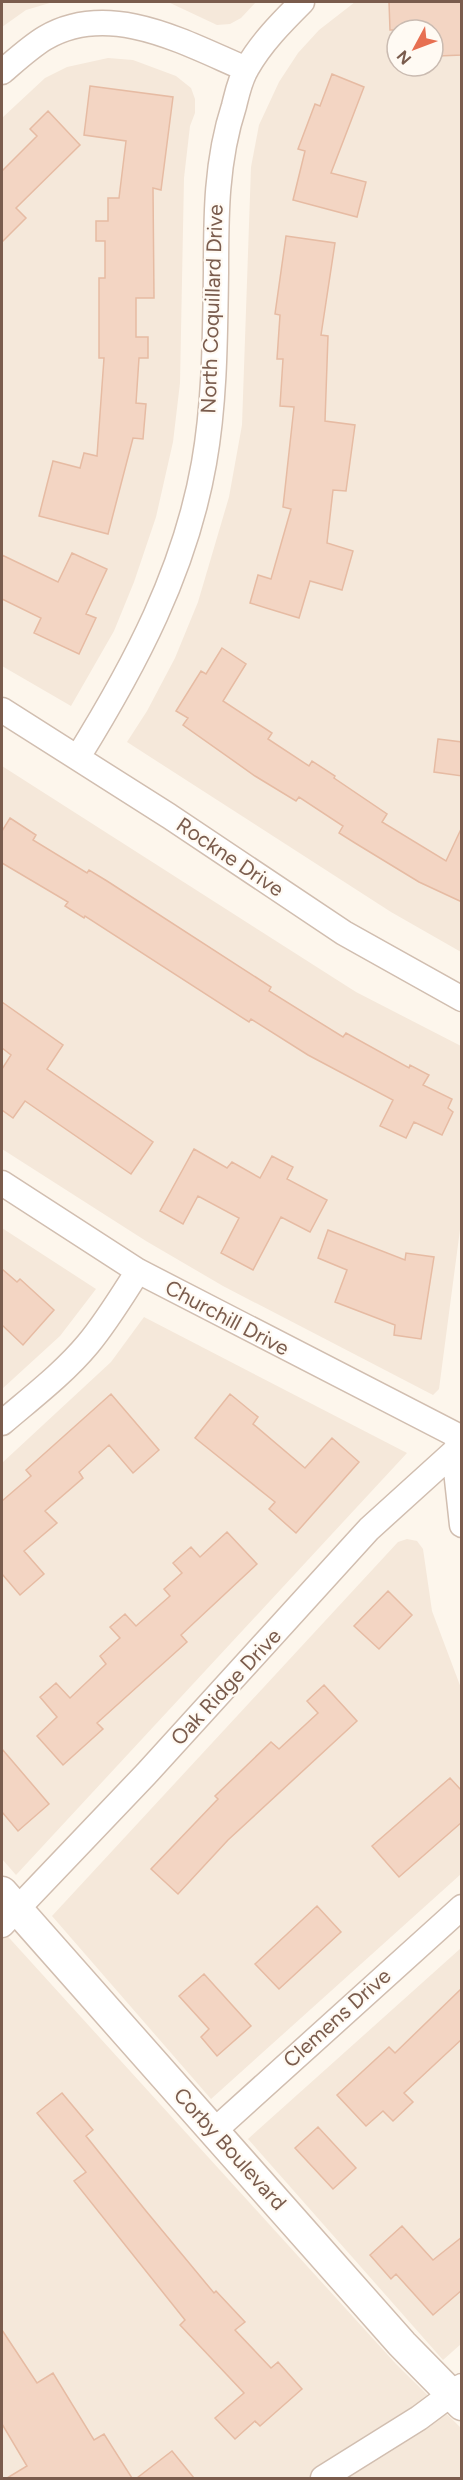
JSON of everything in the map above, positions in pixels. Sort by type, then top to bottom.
[{"type":"street","name":"North Coquillard Drive","points":[[78,757],[148,637],[172,579],[190,523],[204,462],[215,352],[217,190],[226,131],[246,69],[273,33],[302,2]]},
{"type":"street","points":[[2,72],[46,37],[91,22],[135,25],[246,69]]},
{"type":"street","name":"Rockne Drive","points":[[2,710],[78,757],[344,933],[462,999]]},
{"type":"street","name":"Churchill Drive","points":[[2,1183],[138,1271],[459,1443]]},
{"type":"street","points":[[2,1423],[55,1378],[86,1346],[108,1319],[138,1271]]},
{"type":"street","points":[[459,1443],[462,1525]]},
{"type":"street","name":"Oak Ridge Drive","points":[[7,1909],[287,1622],[369,1529],[459,1443]]},
{"type":"street","name":"Clemens Drive","points":[[214,2131],[462,1906]]},
{"type":"street","name":"Corby Boulevard","points":[[7,1909],[214,2131],[402,2344],[458,2396]]},
{"type":"street","points":[[323,2478],[458,2396]]},
{"type":"shaded area","points":[[2,2],[53,2],[26,10],[2,27]]},
{"type":"shaded area","points":[[168,2],[256,2],[241,18],[230,24],[217,25]]},
{"type":"shaded area","points":[[355,2],[461,2],[461,952],[391,912],[127,742],[147,711],[175,658],[198,602],[229,497],[242,425],[251,167],[259,125],[279,82],[298,53],[319,30]]},
{"type":"shaded area","points":[[108,58],[133,60],[176,76],[191,88],[195,99],[195,113],[190,126],[184,178],[180,383],[173,442],[156,517],[134,582],[114,631],[71,706],[2,666],[2,118],[45,78],[67,67]]},
{"type":"shaded area","points":[[2,766],[356,992],[461,1046],[461,1222],[439,1389],[433,1395],[223,1286],[146,1241],[2,1149]]},
{"type":"shaded area","points":[[2,1228],[96,1289],[60,1336],[2,1389]]},
{"type":"shaded area","points":[[144,1317],[407,1453],[16,1875],[2,1859],[2,1463],[111,1362]]},
{"type":"shaded area","points":[[407,1539],[417,1541],[423,1549],[432,1611],[461,1688],[461,1874],[211,2099],[52,1916],[398,1542]]},
{"type":"shaded area","points":[[2,1930],[396,2364],[461,2428],[461,2478],[2,2478]]},
{"type":"shaded area","points":[[461,1948],[461,2344],[443,2360],[248,2139]]},
{"type":"building","points":[[389,2],[462,2],[462,55],[445,56],[445,18],[390,18]]},
{"type":"building","points":[[332,74],[364,87],[331,173],[366,182],[357,217],[293,200],[305,151],[298,149],[315,104],[320,106]]},
{"type":"building","points":[[90,86],[173,97],[161,190],[153,188],[154,298],[136,298],[136,337],[148,337],[148,358],[139,358],[136,403],[146,404],[143,439],[133,438],[108,534],[39,516],[53,461],[80,468],[84,453],[97,456],[104,358],[99,358],[99,278],[105,278],[105,241],[96,241],[96,221],[108,221],[108,198],[119,198],[126,141],[84,135]]},
{"type":"building","points":[[48,111],[80,145],[16,208],[26,218],[2,242],[2,171],[37,136],[30,129]]},
{"type":"building","points":[[286,236],[335,243],[321,335],[328,336],[325,421],[355,425],[346,491],[333,490],[327,543],[353,551],[342,590],[310,581],[299,618],[250,603],[258,575],[271,579],[291,509],[283,507],[294,407],[280,406],[283,359],[277,359],[280,315],[275,314]]},
{"type":"building","points":[[72,553],[107,569],[86,614],[96,618],[79,654],[34,633],[41,618],[2,599],[2,555],[58,582]]},
{"type":"building","points":[[222,648],[246,664],[223,701],[272,733],[268,739],[309,766],[312,761],[335,776],[334,778],[387,814],[382,822],[446,861],[462,827],[462,902],[419,882],[339,833],[343,826],[299,797],[296,801],[255,776],[183,725],[188,718],[176,711],[201,671],[206,674]]},
{"type":"building","points":[[438,739],[462,742],[462,776],[434,772]]},
{"type":"building","points":[[10,818],[36,835],[33,840],[87,873],[89,870],[107,881],[271,987],[269,991],[343,1037],[346,1033],[409,1068],[410,1065],[429,1075],[423,1085],[452,1099],[448,1108],[453,1112],[442,1135],[414,1122],[406,1138],[380,1126],[393,1100],[308,1055],[251,1019],[249,1022],[85,916],[84,918],[65,906],[68,902],[2,863],[2,831]]},
{"type":"building","points":[[2,1002],[63,1045],[47,1069],[153,1142],[131,1174],[25,1101],[13,1118],[2,1110],[2,1069],[11,1055],[2,1048]]},
{"type":"building","points":[[194,1149],[227,1168],[232,1162],[260,1178],[272,1156],[293,1167],[287,1179],[327,1200],[310,1232],[281,1217],[253,1270],[221,1253],[239,1218],[198,1196],[183,1224],[160,1211]]},
{"type":"building","points":[[328,1230],[405,1260],[406,1253],[434,1257],[421,1339],[394,1335],[395,1325],[335,1302],[347,1270],[318,1258]]},
{"type":"building","points":[[2,1269],[17,1282],[20,1279],[54,1310],[23,1345],[2,1325]]},
{"type":"building","points":[[111,1394],[159,1450],[133,1473],[109,1445],[79,1472],[83,1478],[45,1511],[57,1523],[24,1551],[44,1574],[20,1595],[2,1574],[2,1501],[31,1476],[26,1470]]},
{"type":"building","points":[[230,1394],[258,1417],[253,1424],[305,1468],[332,1438],[359,1462],[296,1533],[269,1509],[275,1502],[195,1438]]},
{"type":"building","points":[[227,1532],[257,1564],[181,1635],[187,1642],[97,1723],[103,1729],[63,1765],[37,1736],[57,1717],[40,1697],[56,1683],[70,1698],[106,1664],[100,1656],[120,1638],[110,1627],[125,1614],[136,1626],[170,1596],[164,1589],[182,1573],[173,1563],[191,1547],[200,1557]]},
{"type":"building","points":[[388,1591],[412,1615],[379,1649],[354,1626]]},
{"type":"building","points":[[324,1685],[357,1721],[228,1840],[178,1894],[151,1869],[218,1799],[215,1796],[271,1742],[279,1749],[318,1713],[307,1701]]},
{"type":"building","points":[[2,1749],[49,1804],[18,1831],[2,1812]]},
{"type":"building","points":[[450,1778],[462,1791],[462,1822],[399,1877],[372,1846]]},
{"type":"building","points":[[317,1906],[341,1932],[279,1989],[255,1964]]},
{"type":"building","points":[[204,1974],[251,2026],[217,2056],[201,2037],[209,2029],[179,1996]]},
{"type":"building","points":[[462,1988],[462,2039],[404,2093],[413,2102],[393,2121],[383,2111],[366,2126],[337,2095],[389,2047],[395,2053]]},
{"type":"building","points":[[62,2093],[93,2130],[86,2136],[214,2293],[216,2291],[245,2322],[235,2330],[271,2368],[278,2362],[302,2389],[260,2426],[255,2421],[235,2439],[215,2418],[244,2393],[180,2325],[185,2320],[74,2181],[86,2172],[37,2113]]},
{"type":"building","points":[[318,2127],[356,2168],[333,2189],[295,2148]]},
{"type":"building","points":[[402,2226],[433,2260],[462,2237],[462,2290],[433,2315],[396,2274],[391,2279],[370,2255]]},
{"type":"building","points":[[2,2330],[37,2383],[53,2373],[94,2440],[104,2434],[132,2478],[7,2478],[27,2466],[2,2424]]},
{"type":"building","points":[[172,2451],[194,2478],[137,2478]]}]
